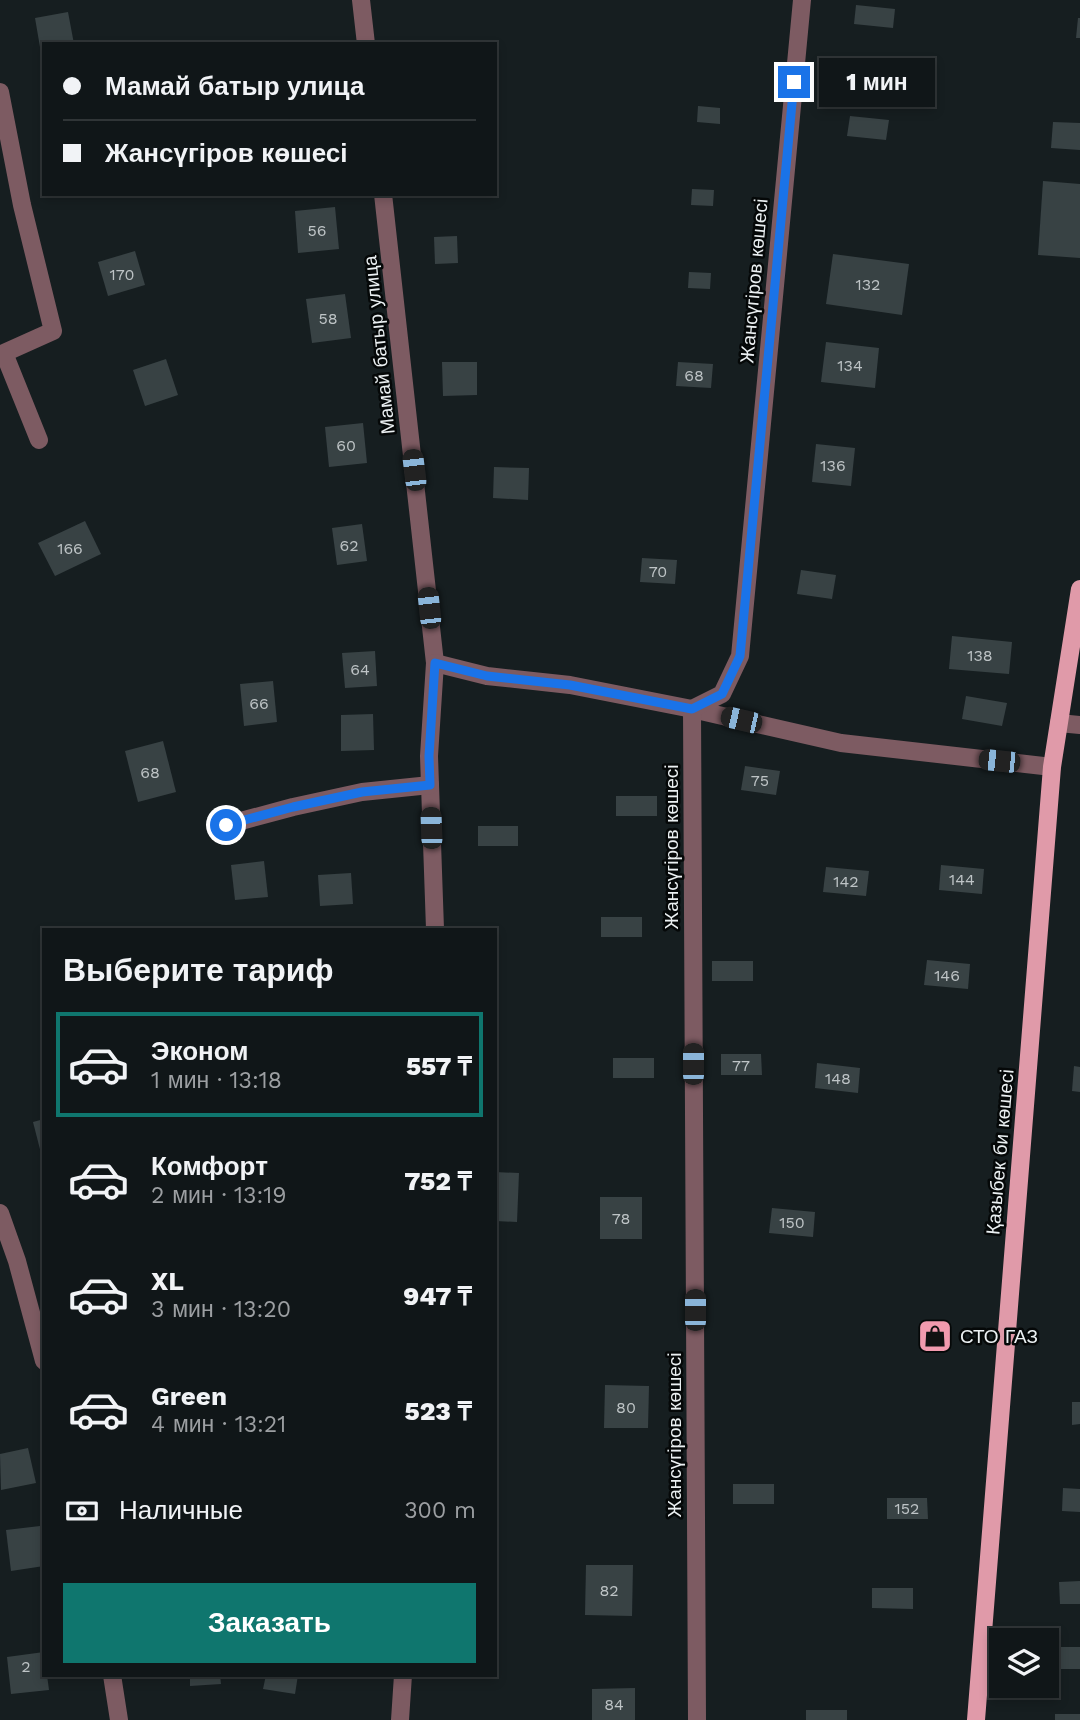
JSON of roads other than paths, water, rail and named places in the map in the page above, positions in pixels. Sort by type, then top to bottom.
[{"type":"main road","name":"Қазыбек би көшесі","points":[[976,1720],[1052,767],[1080,589]]},
{"type":"street","points":[[362,0],[366,42]]},
{"type":"street","name":"Жансүгіров көшесі","points":[[697,1720],[692,709],[722,694],[740,656],[802,0]]},
{"type":"street","points":[[0,92],[22,205],[52,331],[4,353],[39,440]]},
{"type":"street","name":"Мамай батыр улица","points":[[383,196],[435,663],[429,756],[435,928]]},
{"type":"street","points":[[435,663],[487,676],[570,685],[692,709],[841,743],[1052,767]]},
{"type":"street","points":[[1059,723],[1080,725]]},
{"type":"street","points":[[226,825],[362,792],[430,785]]},
{"type":"street","points":[[0,1215],[17,1261],[42,1354]]},
{"type":"street","points":[[113,1677],[119,1720]]},
{"type":"street","points":[[400,1720],[403,1677]]},
{"type":"place","name":"СТО ГАЗ","points":[[935,1336]]}]
